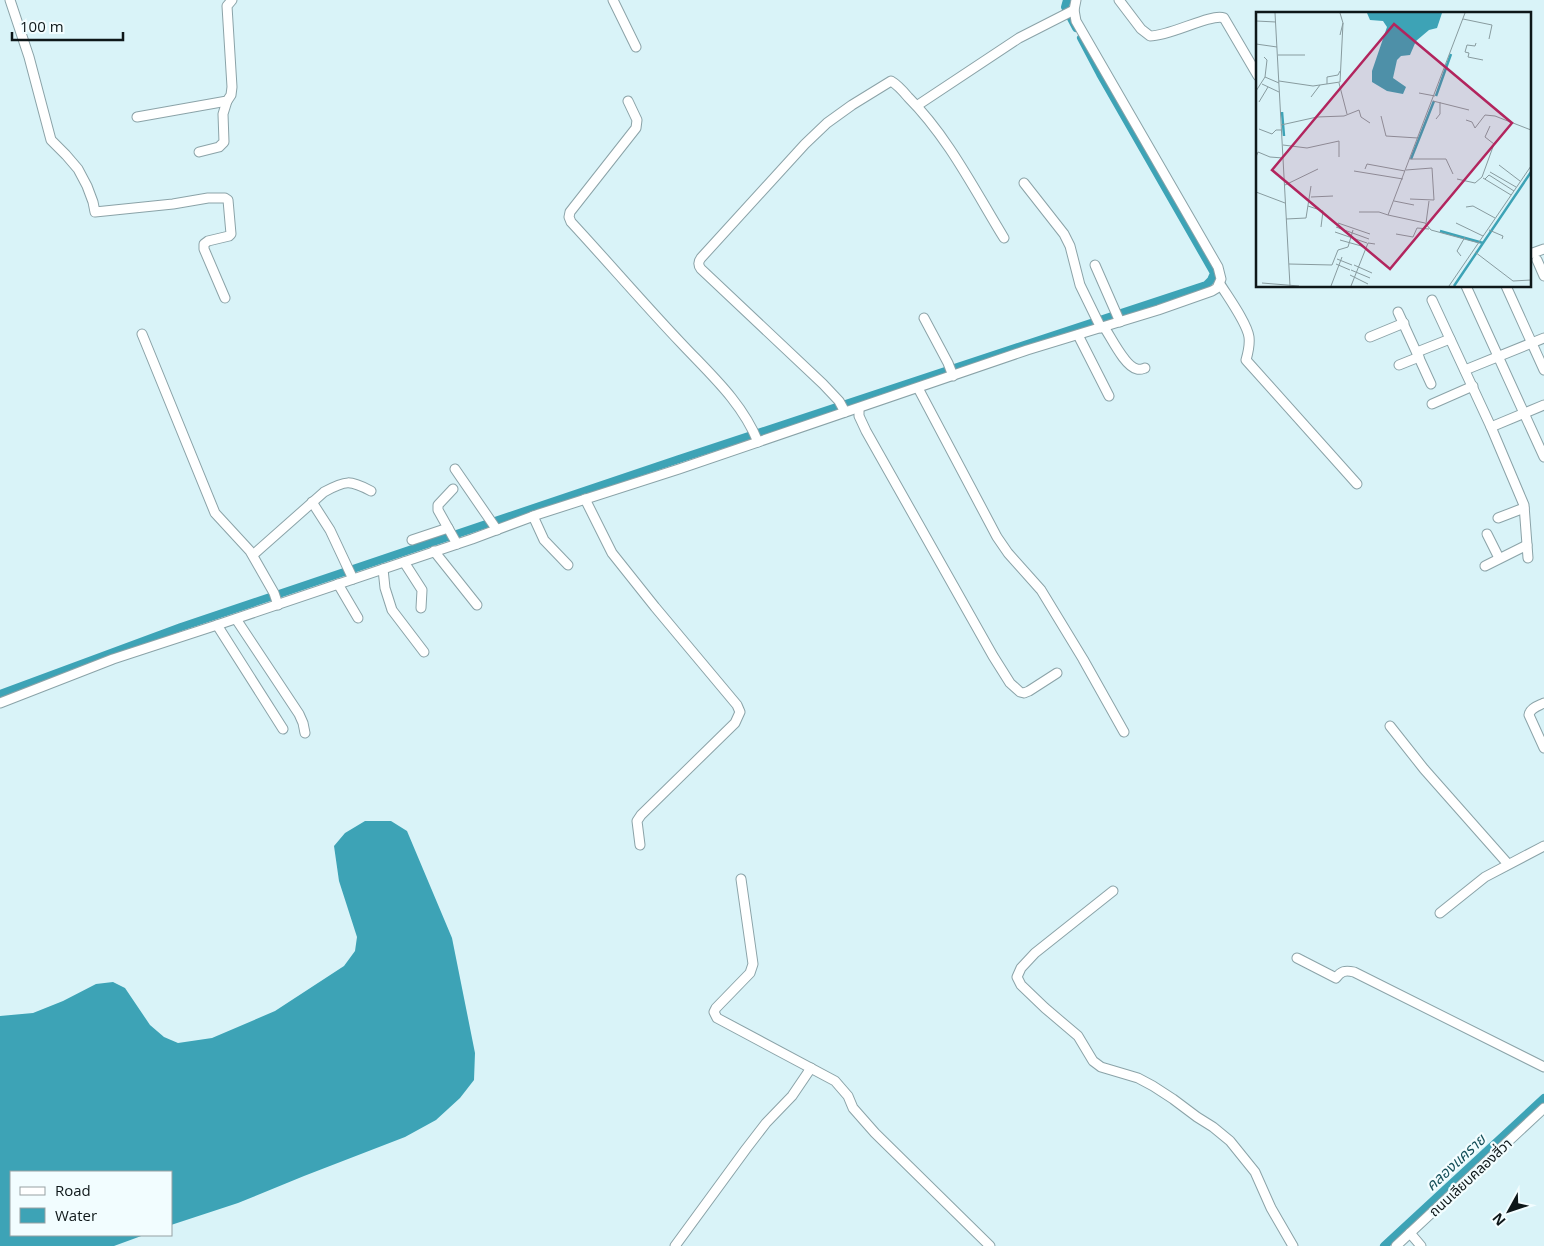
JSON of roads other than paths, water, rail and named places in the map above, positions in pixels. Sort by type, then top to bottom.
[{"type":"street","points":[[10,0],[29,57],[51,140],[78,169],[87,186],[95,212],[173,204],[208,198],[225,198],[228,200],[230,236],[208,241],[204,244],[225,298]]},
{"type":"street","points":[[200,152],[222,146],[224,142],[223,114],[232,94],[227,6],[232,0]]},
{"type":"street","points":[[613,0],[636,47]]},
{"type":"street","points":[[1119,0],[1141,29],[1150,36],[1168,34],[1213,18],[1224,18],[1256,73]]},
{"type":"street","points":[[918,105],[1019,38],[1073,7],[1079,26],[1218,267],[1221,274],[1220,284],[1245,325],[1249,336],[1246,360],[1357,484]]},
{"type":"street","points":[[842,407],[823,384],[698,266],[698,262],[805,144],[827,123],[891,81],[918,105],[946,143],[1004,238]]},
{"type":"street","points":[[137,117],[228,101]]},
{"type":"street","points":[[628,101],[638,120],[636,128],[570,212],[569,217],[571,222],[674,336],[723,386],[749,422],[756,437]]},
{"type":"street","points":[[1024,183],[1064,234],[1070,246],[1080,285],[1100,324],[1128,363],[1135,369],[1145,368]]},
{"type":"street","points":[[1544,249],[1534,257],[1544,276]]},
{"type":"street","points":[[1095,266],[1120,322]]},
{"type":"street","points":[[0,703],[113,659],[236,619],[276,599],[338,584],[351,573],[382,569],[404,562],[534,516],[679,470],[756,437],[842,407],[859,408],[952,374],[1078,335],[1100,324],[1120,322],[1212,291],[1220,284]]},
{"type":"street","points":[[1467,288],[1544,457]]},
{"type":"street","points":[[1507,288],[1544,370]]},
{"type":"street","points":[[1432,300],[1492,427],[1524,508],[1528,558]]},
{"type":"street","points":[[1398,312],[1431,384]]},
{"type":"street","points":[[924,318],[952,374]]},
{"type":"street","points":[[1370,337],[1404,324]]},
{"type":"street","points":[[142,334],[215,513],[252,555],[276,599]]},
{"type":"street","points":[[1078,335],[1109,396]]},
{"type":"street","points":[[1399,365],[1450,338]]},
{"type":"street","points":[[1465,370],[1544,338]]},
{"type":"street","points":[[1432,404],[1473,386]]},
{"type":"street","points":[[918,388],[996,537],[1041,590],[1124,732]]},
{"type":"street","points":[[1492,427],[1544,405]]},
{"type":"street","points":[[859,408],[859,416],[866,431],[976,628],[1010,683],[1020,692],[1024,693],[1057,673]]},
{"type":"street","points":[[455,469],[497,530]]},
{"type":"street","points":[[252,555],[324,492],[335,486],[355,483],[371,491]]},
{"type":"street","points":[[453,489],[438,505],[438,510],[457,544]]},
{"type":"street","points":[[585,499],[612,554],[737,704],[740,712],[735,722],[641,815],[638,821],[640,845]]},
{"type":"street","points":[[312,502],[330,530],[351,573]]},
{"type":"street","points":[[1498,518],[1524,508]]},
{"type":"street","points":[[534,516],[544,540],[568,565]]},
{"type":"street","points":[[412,540],[448,528]]},
{"type":"street","points":[[1488,534],[1499,558]]},
{"type":"street","points":[[1485,566],[1527,545]]},
{"type":"street","points":[[434,551],[477,605]]},
{"type":"street","points":[[404,562],[422,590],[421,608]]},
{"type":"street","points":[[382,569],[385,588],[392,610],[424,652]]},
{"type":"street","points":[[338,584],[358,618]]},
{"type":"street","points":[[236,619],[299,714],[305,732]]},
{"type":"street","points":[[217,626],[283,729]]},
{"type":"street","points":[[1544,703],[1532,709],[1529,715],[1544,748]]},
{"type":"street","points":[[1390,726],[1424,769],[1508,864]]},
{"type":"street","points":[[1440,913],[1485,877],[1544,846]]},
{"type":"street","points":[[741,879],[753,964],[750,973],[716,1008],[714,1015],[835,1081],[842,1087],[853,1108],[875,1133],[990,1246]]},
{"type":"street","points":[[1113,891],[1035,953],[1021,968],[1017,977],[1022,985],[1039,1002],[1078,1036],[1093,1061],[1101,1067],[1138,1078],[1153,1086],[1213,1127],[1230,1141],[1255,1172],[1271,1208],[1292,1246]]},
{"type":"street","points":[[1297,958],[1336,978],[1340,972],[1346,970],[1354,972],[1544,1067]]},
{"type":"street","points":[[675,1246],[746,1149],[766,1123],[792,1096],[811,1068]]},
{"type":"street","name":"ถนนเลียบคลองสี่วา","points":[[1396,1246],[1544,1108]]},
{"type":"street","points":[[1410,1233],[1421,1246]]},
{"type":"water","points":[[365,821],[391,821],[407,831],[452,938],[475,1053],[474,1080],[460,1098],[436,1120],[405,1137],[238,1203],[172,1225],[172,1171],[10,1171],[10,1236],[141,1236],[114,1246],[0,1246],[0,1016],[33,1013],[63,1001],[96,984],[113,982],[125,988],[150,1025],[164,1037],[178,1043],[212,1038],[275,1011],[344,966],[355,951],[357,937],[339,881],[334,846],[345,833]]},
{"type":"waterway","points":[[1067,0],[1065,7],[1076,28]]},
{"type":"waterway","points":[[0,694],[181,627],[679,459],[1206,285],[1214,273],[1081,38]]},
{"type":"waterway","name":"คลองเเคราย","points":[[1384,1246],[1544,1098]]}]
